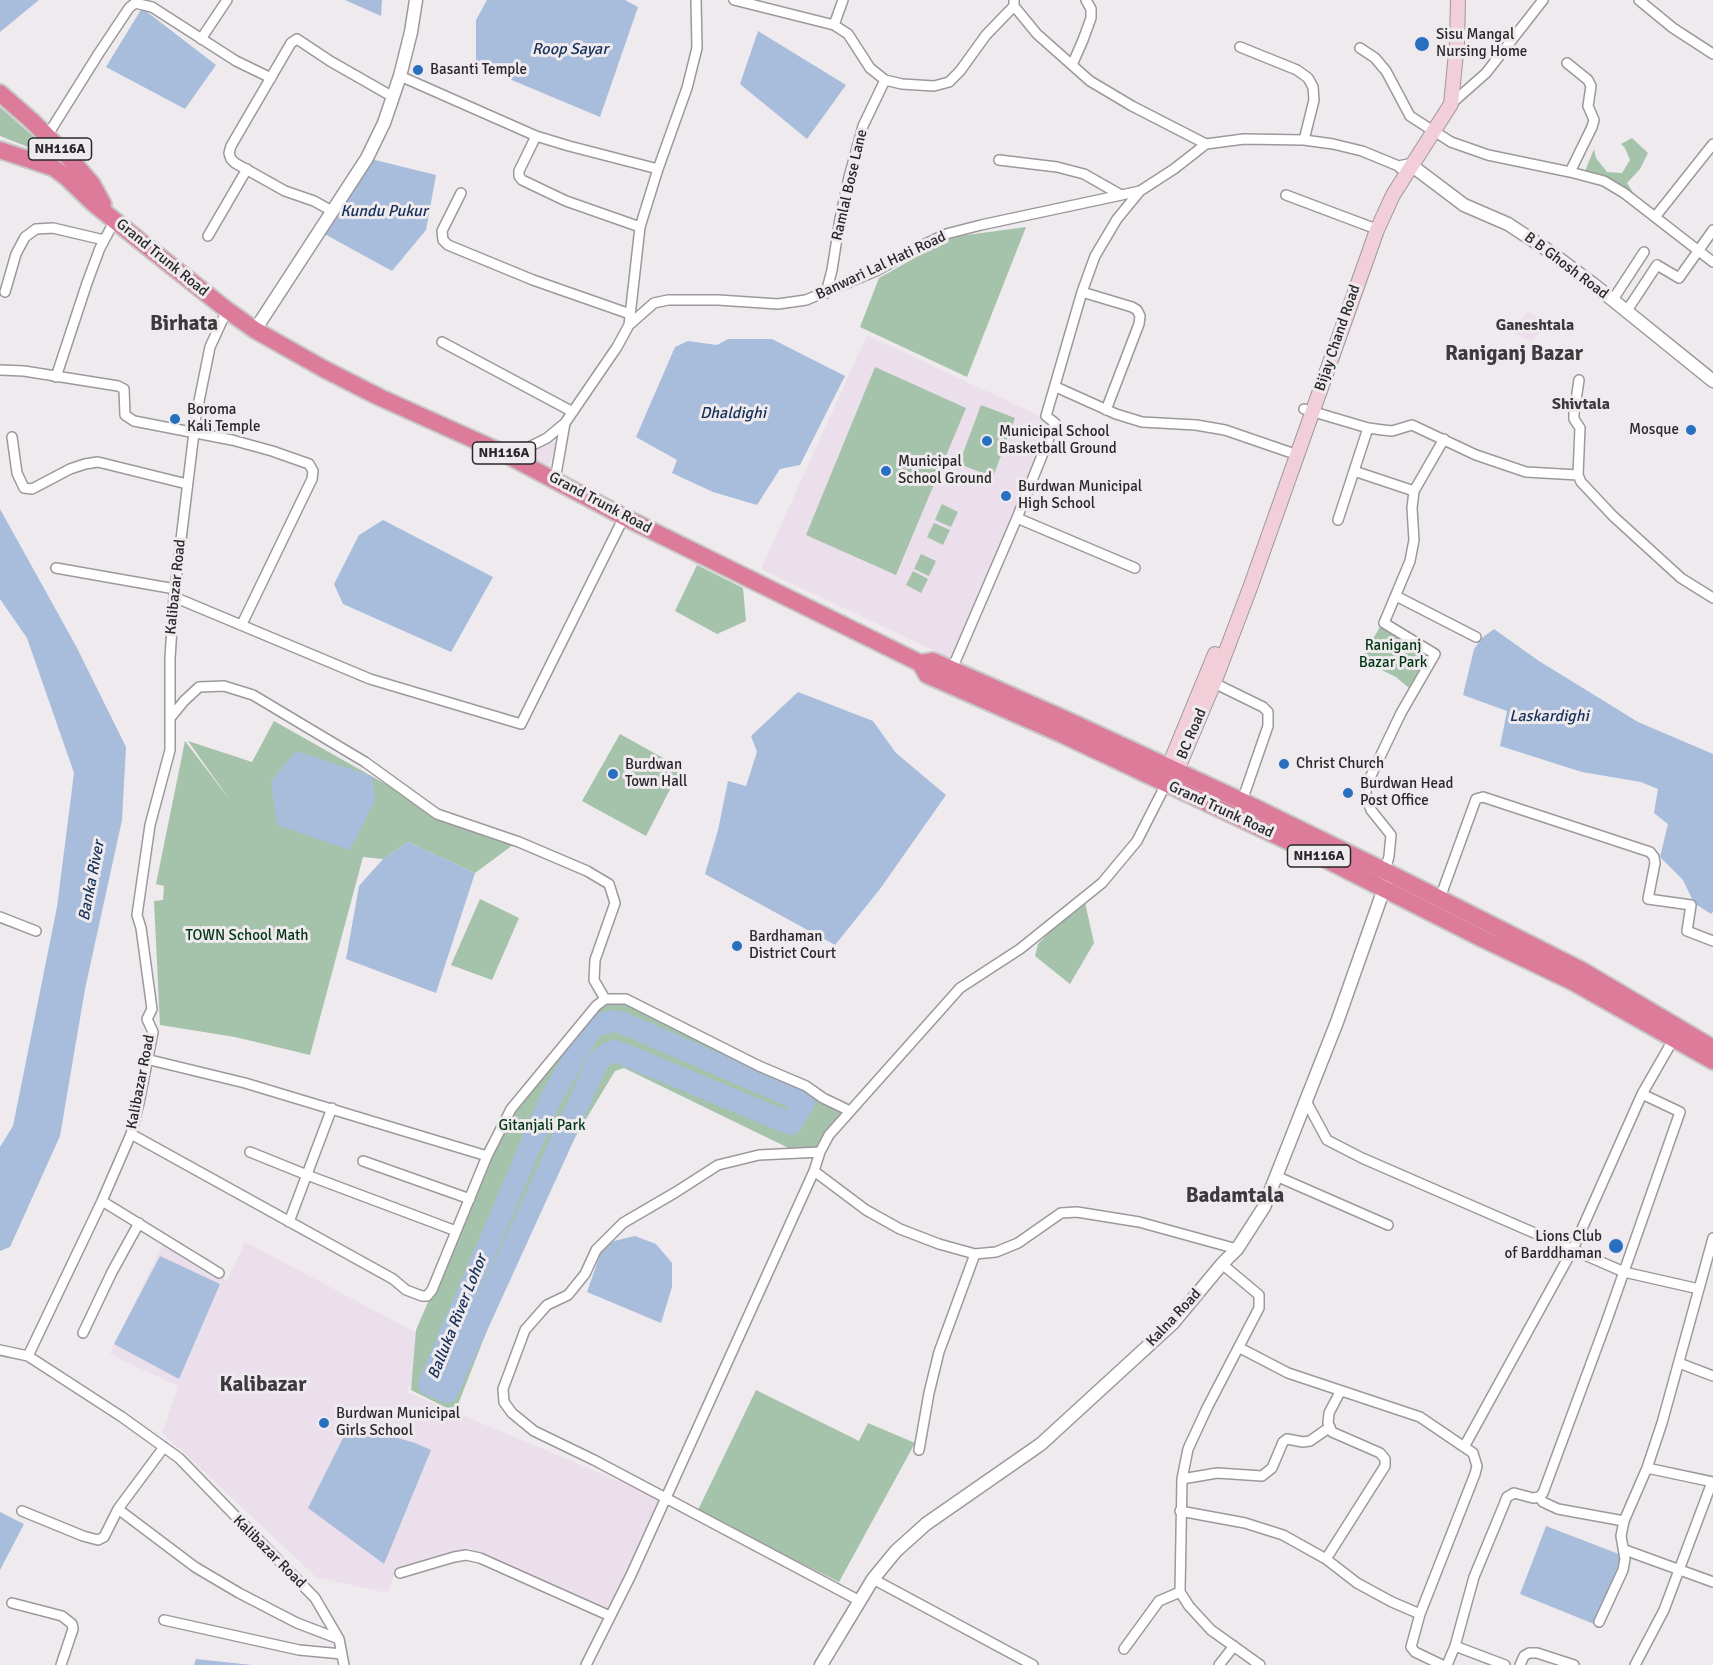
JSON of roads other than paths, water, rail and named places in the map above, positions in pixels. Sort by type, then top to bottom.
[{"type":"highway","name":"NH116A","points":[[0,94],[47,136],[92,184],[112,217]]},
{"type":"highway","name":"NH116A","points":[[0,150],[54,168],[112,217]]},
{"type":"highway","name":"Grand Trunk Road","points":[[112,217],[255,330],[379,397],[499,451],[624,517],[921,663],[933,661],[952,669],[1169,779],[1242,801],[1386,877],[1483,939],[1573,982],[1713,1061]]},
{"type":"highway","name":"Grand Trunk Road","points":[[921,663],[927,675],[1169,779],[1386,877],[1440,898],[1583,971],[1713,1048]]},
{"type":"main road","name":"Bijay Chand Road","points":[[1430,129],[1442,101],[1450,0]]},
{"type":"main road","name":"Bijay Chand Road","points":[[1209,681],[1254,577],[1332,329],[1371,227],[1430,129],[1451,104],[1457,43],[1458,0]]},
{"type":"main road","name":"Bijay Chand Road","points":[[1209,681],[1289,452],[1308,410],[1377,230],[1406,166]]},
{"type":"main road","name":"BC Road","points":[[1169,779],[1209,681]]},
{"type":"street","points":[[201,39],[227,0]]},
{"type":"street","points":[[255,330],[367,158],[384,123],[400,76],[416,0]]},
{"type":"street","points":[[461,193],[442,231],[443,240],[448,245],[630,320],[640,227],[687,88],[697,48],[696,0]]},
{"type":"street","points":[[734,0],[834,25],[848,34],[870,68],[885,80],[902,84],[934,86],[949,82],[960,72],[1014,3],[1037,34],[1090,81],[1132,106],[1206,144],[1244,139],[1304,140],[1362,151],[1406,166]]},
{"type":"street","points":[[834,25],[843,0]]},
{"type":"street","points":[[1072,65],[1091,18],[1091,9],[1086,0]]},
{"type":"street","points":[[1451,104],[1486,74],[1543,0]]},
{"type":"street","points":[[1639,0],[1673,28],[1713,54]]},
{"type":"street","points":[[47,136],[111,35],[135,3],[152,7],[236,61],[271,78]]},
{"type":"street","points":[[332,211],[314,201],[285,191],[235,163],[229,153],[291,43],[297,39],[393,97]]},
{"type":"street","points":[[1240,47],[1297,70],[1308,78],[1313,87],[1314,100],[1304,140]]},
{"type":"street","points":[[1360,48],[1375,58],[1386,71],[1410,116],[1451,142],[1488,155],[1570,171],[1604,181],[1624,193],[1713,262]]},
{"type":"street","points":[[1567,63],[1588,80],[1591,86],[1588,106],[1594,120],[1570,171]]},
{"type":"street","points":[[400,76],[536,135],[588,152],[658,170]]},
{"type":"street","name":"Ramlal Bose Lane","points":[[826,293],[849,177],[863,126],[885,80]]},
{"type":"street","points":[[536,135],[519,171],[522,180],[566,201],[640,227]]},
{"type":"street","name":"Banwari Lal Hati Road","points":[[555,480],[565,423],[617,347],[630,320],[654,303],[668,300],[718,300],[778,304],[806,300],[852,282],[946,234],[1140,191],[1174,169],[1206,144]]},
{"type":"street","points":[[1655,217],[1709,158],[1713,144]]},
{"type":"street","points":[[999,160],[1057,167],[1084,174],[1121,195]]},
{"type":"street","name":"B B Ghosh Road","points":[[1406,166],[1464,205],[1508,224],[1546,249],[1711,375]]},
{"type":"street","points":[[208,236],[247,169]]},
{"type":"street","points":[[952,669],[1055,423],[1046,416],[1082,292],[1095,256],[1117,219],[1140,191]]},
{"type":"street","points":[[1286,195],[1371,227]]},
{"type":"street","points":[[56,377],[112,217]]},
{"type":"street","points":[[5,292],[16,254],[25,237],[36,229],[53,228],[104,240]]},
{"type":"street","points":[[1626,312],[1657,265],[1679,278],[1713,230]]},
{"type":"street","points":[[1612,301],[1644,252]]},
{"type":"street","points":[[832,270],[841,280],[852,282]]},
{"type":"street","points":[[1082,292],[1132,307],[1140,316],[1106,410]]},
{"type":"street","name":"Kalibazar Road","points":[[227,310],[210,346],[193,433],[170,658],[170,750],[150,825],[137,915],[141,928],[152,1009],[147,1019],[153,1032],[146,1059],[140,1103],[131,1134],[102,1201],[28,1356],[179,1458],[315,1598],[339,1639],[344,1665]]},
{"type":"street","points":[[442,342],[573,412]]},
{"type":"street","points":[[0,370],[24,371],[122,387],[125,416],[128,419],[232,440],[309,464],[313,471],[312,479],[242,624]]},
{"type":"street","points":[[1579,380],[1574,419],[1580,428],[1578,475],[1581,482],[1613,516],[1681,578],[1713,598]]},
{"type":"street","points":[[1056,387],[1106,410],[1142,422],[1197,425],[1225,430],[1289,452]]},
{"type":"street","points":[[1308,410],[1368,428],[1392,431],[1412,425],[1476,455],[1526,472],[1578,475]]},
{"type":"street","points":[[499,451],[527,448],[547,438],[565,423]]},
{"type":"street","points":[[1338,520],[1368,428]]},
{"type":"street","points":[[12,437],[17,473],[24,488],[32,489],[70,469],[98,462],[187,484]]},
{"type":"street","points":[[1386,877],[1391,835],[1371,810],[1366,796],[1366,786],[1401,713],[1435,654],[1384,623],[1407,573],[1414,540],[1412,508],[1414,491],[1444,439]]},
{"type":"street","points":[[1354,471],[1414,491]]},
{"type":"street","points":[[56,568],[175,593],[370,679],[521,724],[624,517]]},
{"type":"street","points":[[1017,518],[1135,568]]},
{"type":"street","points":[[1396,596],[1476,637]]},
{"type":"street","points":[[1209,681],[1263,707],[1268,712],[1268,726],[1242,801]]},
{"type":"street","points":[[171,717],[199,687],[224,686],[253,695],[365,762],[437,814],[519,842],[587,871],[609,884],[615,903],[595,960],[594,980],[605,999]]},
{"type":"street","points":[[586,1665],[631,1575],[829,1135],[960,988],[1020,949],[1102,883],[1137,841],[1169,779]]},
{"type":"street","points":[[1440,898],[1476,800],[1483,797],[1650,852],[1655,863],[1648,899],[1691,905],[1687,931],[1713,941]]},
{"type":"street","name":"Kalna Road","points":[[821,1665],[873,1579],[896,1551],[926,1524],[1041,1444],[1173,1323],[1237,1249],[1264,1207],[1337,1022],[1386,877]]},
{"type":"street","points":[[0,917],[36,931]]},
{"type":"street","points":[[131,1134],[393,1280],[406,1290],[427,1296],[432,1290],[487,1156],[511,1109],[596,1006],[605,999],[626,999],[759,1066],[806,1086],[823,1098],[850,1111]]},
{"type":"street","points":[[1464,1447],[1533,1325],[1572,1249],[1642,1094],[1673,1040]]},
{"type":"street","points":[[146,1059],[245,1083],[487,1156]]},
{"type":"street","points":[[1539,1497],[1546,1487],[1680,1112],[1642,1094]]},
{"type":"street","points":[[1306,1101],[1327,1140],[1425,1186],[1624,1272],[1699,1289]]},
{"type":"street","points":[[289,1222],[332,1108]]},
{"type":"street","points":[[250,1152],[456,1231]]},
{"type":"street","points":[[820,1152],[759,1155],[718,1165],[623,1223],[596,1250],[585,1274],[568,1295],[547,1305],[525,1330],[503,1389],[504,1402],[512,1413],[534,1431],[860,1600]]},
{"type":"street","points":[[363,1161],[470,1199]]},
{"type":"street","points":[[814,1172],[866,1210],[900,1229],[939,1244],[975,1254],[996,1252],[1018,1243],[1061,1213],[1077,1212],[1139,1222],[1237,1249]]},
{"type":"street","points":[[1276,1176],[1388,1225]]},
{"type":"street","points":[[102,1201],[219,1273]]},
{"type":"street","points":[[83,1333],[112,1272],[139,1223]]},
{"type":"street","points":[[1599,1622],[1623,1570],[1625,1550],[1621,1536],[1624,1521],[1647,1468],[1662,1423],[1713,1238]]},
{"type":"street","points":[[919,1450],[939,1352],[975,1254]]},
{"type":"street","points":[[1222,1264],[1259,1295],[1259,1308],[1188,1449],[1182,1479],[1180,1510],[1180,1592],[1189,1606],[1211,1630],[1260,1665]]},
{"type":"street","points":[[1240,1348],[1288,1373],[1420,1417],[1473,1453],[1476,1458],[1476,1474],[1420,1614],[1411,1647],[1415,1652],[1442,1665]]},
{"type":"street","points":[[0,1350],[28,1356]]},
{"type":"street","points":[[1679,1363],[1713,1376]]},
{"type":"street","points":[[1326,1559],[1385,1466],[1385,1459],[1380,1454],[1332,1432],[1329,1413],[1340,1392]]},
{"type":"street","points":[[1182,1479],[1217,1473],[1262,1476],[1272,1468],[1283,1442],[1287,1439],[1310,1441],[1330,1427]]},
{"type":"street","points":[[22,1511],[98,1540],[104,1537],[118,1509],[164,1447]]},
{"type":"street","points":[[1635,1665],[1664,1610],[1713,1482],[1647,1468]]},
{"type":"street","points":[[1447,1665],[1455,1646],[1474,1577],[1507,1497],[1519,1493],[1539,1497]]},
{"type":"street","points":[[1539,1497],[1543,1502],[1558,1509],[1624,1521]]},
{"type":"street","points":[[118,1509],[195,1567],[239,1593],[297,1623],[339,1639]]},
{"type":"street","points":[[1180,1510],[1221,1518],[1283,1535],[1326,1559],[1357,1583],[1420,1614]]},
{"type":"street","points":[[1625,1550],[1713,1582]]},
{"type":"street","points":[[400,1573],[466,1555],[480,1558],[610,1616]]},
{"type":"street","points":[[873,1579],[1033,1665]]},
{"type":"street","points":[[1124,1649],[1159,1601],[1180,1592]]},
{"type":"street","points":[[12,1603],[63,1616],[72,1624],[73,1629],[61,1665]]},
{"type":"street","points":[[164,1620],[299,1650],[342,1654]]},
{"type":"street","points":[[1219,1665],[1234,1646]]},
{"type":"street","points":[[1455,1646],[1505,1665]]},
{"type":"street","points":[[1520,1665],[1524,1656],[1529,1653],[1537,1653],[1574,1665]]},
{"type":"water","points":[[0,0],[39,0],[0,32]]},
{"type":"water","points":[[345,0],[382,0],[381,16]]},
{"type":"water","name":"Roop Sayar","points":[[487,0],[625,0],[638,7],[600,117],[476,65],[476,20]]},
{"type":"water","points":[[142,8],[216,65],[185,109],[106,67]]},
{"type":"water","points":[[758,31],[846,85],[807,139],[740,84]]},
{"type":"water","name":"Kundu Pukur","points":[[367,158],[436,175],[426,230],[392,271],[319,231]]},
{"type":"water","name":"Dhaldighi","points":[[728,339],[772,339],[845,376],[800,465],[780,469],[757,505],[713,492],[672,473],[677,460],[636,437],[675,347],[688,341],[717,345]]},
{"type":"water","name":"Banka River","points":[[0,509],[76,646],[126,747],[122,820],[85,989],[60,1136],[10,1247],[0,1251],[0,1147],[13,1126],[57,907],[74,773],[27,638],[0,599]]},
{"type":"water","points":[[383,520],[493,577],[451,652],[343,604],[334,584],[359,535]]},
{"type":"water","name":"Laskardighi","points":[[1494,629],[1539,661],[1638,722],[1713,754],[1713,912],[1711,914],[1694,903],[1683,880],[1660,857],[1668,824],[1654,813],[1658,789],[1641,782],[1582,772],[1500,746],[1507,711],[1463,695],[1474,649],[1482,638]]},
{"type":"water","points":[[798,692],[873,721],[896,753],[946,795],[880,889],[835,945],[705,874],[718,830],[728,781],[746,786],[757,752],[751,736]]},
{"type":"water","points":[[296,751],[372,776],[375,800],[350,850],[277,825],[271,781]]},
{"type":"water","points":[[408,842],[475,873],[436,993],[346,959],[359,886],[383,859]]},
{"type":"water","points":[[635,1236],[656,1244],[672,1263],[672,1287],[661,1323],[587,1292],[601,1252],[614,1241]]},
{"type":"water","points":[[160,1256],[220,1284],[179,1379],[114,1344]]},
{"type":"water","points":[[350,1424],[431,1450],[384,1564],[308,1508]]},
{"type":"water","points":[[0,1512],[24,1524],[0,1570]]},
{"type":"water","points":[[1546,1526],[1624,1556],[1594,1624],[1520,1594]]},
{"type":"water","points":[[196,1659],[252,1665],[194,1665]]},
{"type":"waterway","name":"Balluka River Lohor","points":[[613,1021],[623,1023],[804,1102],[791,1124],[623,1054],[614,1051],[605,1055],[597,1063],[447,1392],[429,1384],[550,1100],[587,1035],[596,1025],[613,1021]]},
{"type":"place","name":"Sisu Mangal Nursing Home","points":[[1422,44]]},
{"type":"place","name":"Basanti Temple","points":[[418,70]]},
{"type":"place","name":"Boroma Kali Temple","points":[[175,419]]},
{"type":"place","name":"Mosque","points":[[1691,430]]},
{"type":"place","name":"Municipal School Basketball Ground","points":[[987,441]]},
{"type":"place","name":"Municipal School Ground","points":[[886,471]]},
{"type":"place","name":"Burdwan Municipal High School","points":[[1006,496]]},
{"type":"place","name":"Christ Church","points":[[1284,764]]},
{"type":"place","name":"Burdwan Town Hall","points":[[613,774]]},
{"type":"place","name":"Burdwan Head Post Office","points":[[1348,793]]},
{"type":"place","name":"Bardhaman District Court","points":[[737,946]]},
{"type":"place","name":"Lions Club of Barddhaman","points":[[1616,1246]]},
{"type":"place","name":"Burdwan Municipal Girls School","points":[[324,1423]]},
{"type":"district","name":"Birhata","points":[[184,324]]},
{"type":"district","name":"Ganeshtala","points":[[1535,326]]},
{"type":"district","name":"Raniganj Bazar","points":[[1514,354]]},
{"type":"district","name":"Shivtala","points":[[1581,405]]},
{"type":"district","name":"Badamtala","points":[[1235,1196]]},
{"type":"district","name":"Kalibazar","points":[[263,1385]]},
{"type":"park label","name":"Raniganj Bazar Park","points":[[1393,654]]},
{"type":"park label","name":"TOWN School Math","points":[[247,936]]},
{"type":"park label","name":"Gitanjali Park","points":[[542,1126]]}]
